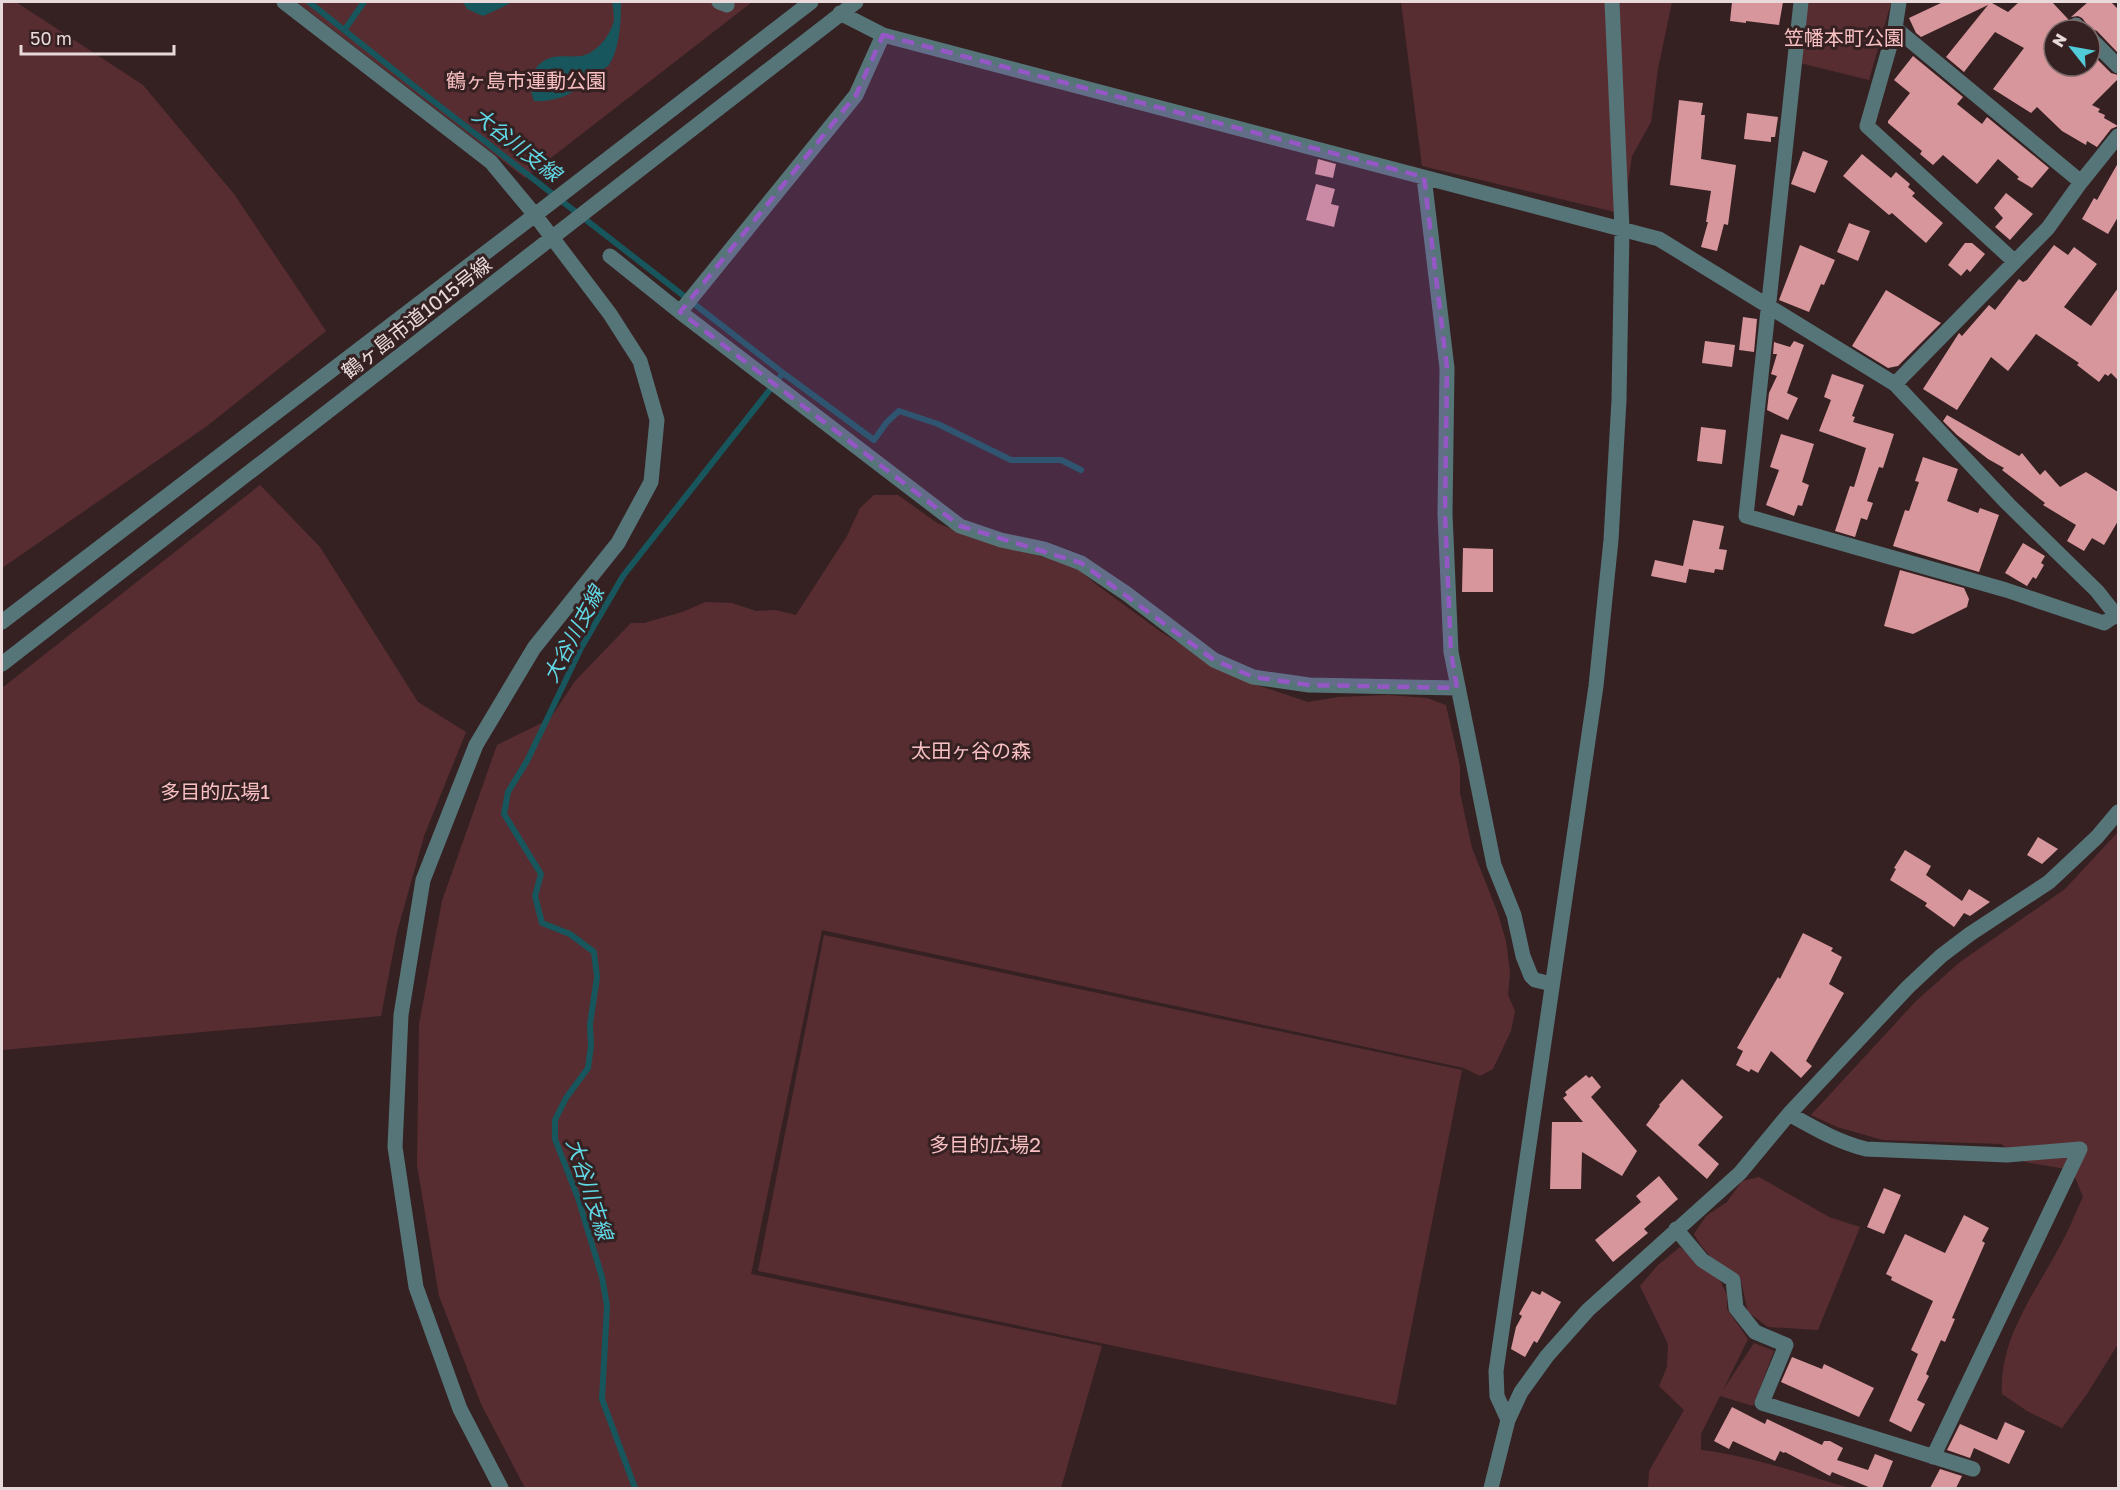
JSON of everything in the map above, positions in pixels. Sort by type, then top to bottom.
[{"type":"street","points":[[285,2],[491,162],[535,215],[610,314],[640,361],[657,420],[651,482],[618,543],[534,648],[477,745],[423,880],[401,1015],[395,1148],[416,1287],[460,1409],[501,1488]]},
{"type":"street","name":"鶴ヶ島市道1015号線","points":[[2,622],[811,2]]},
{"type":"street","name":"鶴ヶ島市道1015号線","points":[[2,664],[855,2]]},
{"type":"street","points":[[1508,1420],[1497,1396],[1496,1371],[1596,686],[1611,540],[1620,400],[1622,229],[1612,2]]},
{"type":"street","points":[[840,13],[883,35],[1659,238],[1768,306],[1895,384],[2008,504],[2097,591],[2117,616],[2104,623],[2006,590],[1746,516],[1768,306],[1801,2]]},
{"type":"street","points":[[1899,2],[1895,28],[1867,126],[2015,262]]},
{"type":"street","points":[[1895,28],[2081,182]]},
{"type":"street","points":[[680,312],[856,95],[883,35]]},
{"type":"street","points":[[2102,50],[2118,66]]},
{"type":"street","points":[[1895,384],[2048,228],[2118,136]]},
{"type":"street","points":[[1424,177],[1447,368],[1445,514],[1451,652],[1494,865],[1514,915],[1523,956],[1531,976],[1535,980],[1552,984]]},
{"type":"street","points":[[610,256],[960,526],[1001,540],[1044,549],[1082,563],[1215,660],[1253,677],[1309,685],[1457,688]]},
{"type":"street","points":[[1491,1488],[1508,1420],[1521,1392],[1547,1356],[1588,1310],[1740,1173],[1789,1114],[1908,987],[1941,956],[2049,882],[2097,837],[2118,812]]},
{"type":"street","points":[[1789,1114],[1829,1137],[1866,1149],[2007,1155],[2080,1149],[1933,1456]]},
{"type":"street","points":[[1676,1230],[1702,1260],[1733,1280],[1736,1308],[1755,1332],[1786,1345],[1762,1403],[1973,1469]]},
{"type":"highlighted area","points":[[883,35],[1424,177],[1447,368],[1445,514],[1451,652],[1457,688],[1309,685],[1253,677],[1214,660],[1081,563],[960,526],[680,312],[856,95]]},
{"type":"green space","points":[[2,2],[16,2],[143,85],[234,194],[326,331],[207,426],[2,568]]},
{"type":"green space","name":"鶴ヶ島市運動公園","points":[[297,2],[752,2],[525,178]]},
{"type":"green space","points":[[1401,2],[1672,2],[1658,69],[1651,122],[1632,156],[1627,189],[1619,213],[1422,166]]},
{"type":"green space","name":"笠幡本町公園","points":[[1806,2],[1891,3],[1869,80],[1800,63]]},
{"type":"green space","name":"多目的広場1","points":[[260,485],[320,547],[418,702],[466,732],[424,836],[397,932],[381,1016],[2,1050],[2,688]]},
{"type":"green space","name":"太田ヶ谷の森","points":[[874,495],[898,495],[937,523],[976,539],[1073,565],[1161,632],[1239,679],[1308,702],[1338,697],[1389,695],[1427,698],[1446,705],[1460,766],[1460,793],[1472,848],[1497,911],[1506,941],[1510,973],[1508,995],[1515,1011],[1511,1031],[1493,1069],[1480,1076],[1464,1068],[822,930],[751,1274],[1102,1346],[1061,1488],[525,1488],[481,1404],[439,1296],[417,1165],[419,1024],[442,901],[497,745],[550,719],[575,681],[631,623],[644,623],[706,602],[732,603],[756,611],[775,610],[796,615],[847,536],[860,508]]},
{"type":"green space","points":[[2118,832],[2118,1344],[2087,1394],[2062,1428],[2027,1411],[2002,1394],[2003,1372],[2013,1333],[2066,1235],[2083,1197],[2072,1170],[2025,1162],[2001,1144],[1883,1140],[1837,1127],[1811,1115],[1916,1001],[1960,962],[2065,889]]},
{"type":"green space","name":"多目的広場2","points":[[824,935],[1462,1070],[1396,1405],[758,1271]]},
{"type":"green space","points":[[1759,1177],[1829,1217],[1860,1227],[1818,1330],[1768,1327],[1748,1312],[1740,1277],[1714,1259],[1694,1234],[1706,1216],[1727,1202],[1742,1181]]},
{"type":"green space","points":[[1680,1247],[1720,1280],[1727,1295],[1727,1309],[1748,1339],[1723,1390],[1754,1343],[1774,1351],[1753,1406],[1720,1396],[1701,1434],[1701,1450],[1757,1461],[1850,1488],[1648,1488],[1649,1471],[1684,1410],[1659,1386],[1667,1367],[1668,1344],[1640,1286],[1658,1265]]},
{"type":"water","points":[[463,2],[511,2],[483,16],[467,9]]},
{"type":"water","points":[[612,2],[621,2],[621,17],[618,43],[609,65],[566,95],[546,101],[534,101],[531,81],[535,69],[553,57],[581,56],[595,49],[604,41],[614,20]]},
{"type":"building","points":[[1732,2],[1783,2],[1779,25],[1730,21]]},
{"type":"building","points":[[1943,2],[1995,2],[1992,3],[2008,12],[2019,2],[2052,2],[2067,18],[2042,18],[2042,78],[2102,78],[2102,64],[2111,73],[2118,75],[2118,79],[2092,105],[2100,109],[2098,112],[2105,115],[2104,118],[2118,126],[2111,129],[2097,147],[2087,141],[2086,145],[2062,131],[2037,107],[2031,113],[1993,89],[2024,48],[1995,32],[1964,72],[1946,57],[1988,5],[1921,37],[1916,33],[1909,18]]},
{"type":"building","points":[[2088,2],[2111,2],[2118,9],[2118,53],[2102,36],[2102,18],[2071,17]]},
{"type":"building","points":[[1913,56],[1963,97],[1957,104],[1982,124],[1987,117],[2049,168],[2032,188],[2017,179],[2019,177],[1998,159],[1977,184],[1943,155],[1933,165],[1920,154],[1922,151],[1888,123],[1910,93],[1894,80]]},
{"type":"building","points":[[1679,100],[1703,103],[1701,115],[1705,115],[1701,159],[1736,165],[1728,225],[1724,224],[1717,251],[1701,247],[1708,222],[1706,222],[1711,191],[1670,185]]},
{"type":"building","points":[[1747,113],[1778,117],[1775,137],[1771,137],[1771,142],[1744,139]]},
{"type":"building","points":[[1803,151],[1828,161],[1815,193],[1791,184]]},
{"type":"building","points":[[1862,154],[1891,178],[1896,172],[1910,184],[1908,187],[1915,193],[1912,196],[1943,223],[1926,243],[1892,213],[1889,215],[1843,176]]},
{"type":"building","points":[[1318,159],[1336,164],[1333,178],[1315,174]]},
{"type":"building","points":[[2118,163],[2118,217],[2108,234],[2082,219],[2094,198],[2097,200]]},
{"type":"building","points":[[1316,184],[1335,189],[1331,204],[1339,206],[1334,227],[1306,220]]},
{"type":"building","points":[[2006,193],[2033,214],[2010,240],[1995,227],[2003,218],[1994,208]]},
{"type":"building","points":[[1849,223],[1870,231],[1858,261],[1837,252]]},
{"type":"building","points":[[1965,243],[1972,243],[1985,254],[1970,272],[1967,269],[1961,276],[1948,265]]},
{"type":"building","points":[[1800,245],[1835,260],[1809,312],[1779,300]]},
{"type":"building","points":[[2054,245],[2068,255],[2074,247],[2097,264],[2064,307],[2091,326],[2118,288],[2118,380],[2111,373],[2108,376],[2105,374],[2099,382],[2077,365],[2079,363],[2036,334],[2008,371],[1991,357],[1957,410],[1923,389],[1959,333],[1962,336],[1989,305],[1995,310],[2019,279],[2023,282],[2027,280]]},
{"type":"building","points":[[1886,290],[1941,323],[1898,366],[1888,368],[1852,346]]},
{"type":"building","points":[[1743,317],[1757,319],[1754,352],[1739,350]]},
{"type":"building","points":[[1705,341],[1735,345],[1732,367],[1702,363]]},
{"type":"building","points":[[1794,341],[1804,345],[1787,393],[1798,398],[1788,420],[1767,410],[1769,393],[1777,376],[1771,374],[1777,354],[1773,354],[1774,342],[1790,347]]},
{"type":"building","points":[[1832,374],[1864,385],[1852,416],[1855,417],[1853,422],[1894,434],[1883,468],[1879,467],[1867,501],[1873,503],[1867,520],[1861,518],[1855,537],[1835,531],[1850,486],[1854,487],[1866,448],[1819,431],[1831,400],[1824,397]]},
{"type":"building","points":[[1947,415],[2019,456],[2022,453],[2040,475],[2045,470],[2060,487],[2086,472],[2118,492],[2118,521],[2104,545],[2092,538],[2084,551],[2067,541],[2076,525],[2043,505],[2045,503],[2002,470],[2004,468],[1988,459],[1957,435],[1943,421]]},
{"type":"building","points":[[1701,427],[1726,430],[1722,464],[1697,461]]},
{"type":"building","points":[[1781,434],[1814,444],[1802,482],[1809,485],[1802,506],[1798,505],[1794,516],[1766,505],[1779,470],[1770,467]]},
{"type":"building","points":[[1923,457],[1958,469],[1947,501],[1978,513],[1980,508],[1999,515],[1979,572],[1893,546],[1905,510],[1909,511],[1919,482],[1915,481]]},
{"type":"building","points":[[1693,520],[1724,526],[1719,549],[1727,550],[1723,570],[1715,569],[1714,573],[1689,569],[1686,583],[1651,576],[1655,560],[1683,566]]},
{"type":"building","points":[[2023,543],[2045,556],[2041,563],[2044,565],[2036,579],[2033,577],[2027,586],[2005,573]]},
{"type":"building","points":[[1463,548],[1493,549],[1493,592],[1462,592]]},
{"type":"building","points":[[1900,570],[1964,588],[1969,599],[1967,607],[1913,634],[1884,626]]},
{"type":"building","points":[[2038,837],[2058,849],[2042,864],[2027,855]]},
{"type":"building","points":[[1905,850],[1931,866],[1926,875],[1962,901],[1969,889],[1990,902],[1970,916],[1964,913],[1954,927],[1925,906],[1927,903],[1890,880]]},
{"type":"building","points":[[1803,933],[1833,948],[1831,951],[1842,957],[1829,984],[1844,993],[1806,1061],[1812,1066],[1801,1078],[1771,1051],[1758,1073],[1751,1069],[1749,1072],[1736,1065],[1743,1051],[1737,1048],[1778,977],[1780,979]]},
{"type":"building","points":[[1586,1075],[1589,1078],[1592,1076],[1601,1087],[1591,1097],[1637,1151],[1622,1176],[1582,1152],[1581,1189],[1550,1189],[1552,1122],[1583,1122],[1563,1098],[1567,1095],[1565,1092]]},
{"type":"building","points":[[1682,1079],[1723,1117],[1698,1145],[1719,1164],[1707,1179],[1646,1125],[1659,1105]]},
{"type":"building","points":[[1659,1176],[1678,1199],[1644,1229],[1648,1233],[1613,1262],[1595,1240],[1641,1202],[1636,1196]]},
{"type":"building","points":[[1884,1188],[1901,1195],[1884,1234],[1867,1227]]},
{"type":"building","points":[[1964,1215],[1989,1228],[1982,1241],[1985,1243],[1952,1318],[1955,1319],[1945,1342],[1941,1340],[1926,1374],[1929,1376],[1917,1400],[1925,1404],[1911,1432],[1889,1421],[1918,1354],[1911,1350],[1933,1301],[1891,1280],[1892,1277],[1886,1274],[1905,1234],[1945,1253]]},
{"type":"building","points":[[1532,1291],[1540,1295],[1542,1291],[1561,1302],[1537,1343],[1534,1341],[1525,1357],[1511,1349],[1516,1327],[1522,1316],[1519,1314]]},
{"type":"building","points":[[1792,1357],[1822,1369],[1824,1364],[1874,1388],[1859,1417],[1781,1382]]},
{"type":"building","points":[[1732,1407],[1765,1424],[1767,1419],[1822,1445],[1824,1441],[1830,1441],[1843,1448],[1837,1460],[1868,1470],[1875,1454],[1893,1461],[1882,1488],[1871,1488],[1832,1472],[1830,1476],[1785,1452],[1780,1451],[1775,1461],[1733,1441],[1729,1449],[1714,1441]]},
{"type":"building","points":[[2005,1422],[2025,1431],[2009,1464],[1974,1448],[1970,1458],[1947,1450],[1960,1424],[1997,1440]]},
{"type":"building","points":[[1940,1469],[1962,1476],[1956,1488],[1930,1488]]},
{"type":"waterway","name":"大谷川支線","points":[[309,2],[783,373],[623,576],[581,648],[527,761],[508,792],[504,814],[541,874],[535,896],[542,923],[570,934],[594,952],[597,977],[590,1024],[591,1046],[588,1068],[566,1098],[555,1120],[555,1139],[578,1198],[602,1277],[607,1306],[602,1399],[635,1488]]},
{"type":"waterway","points":[[345,29],[364,2]]},
{"type":"waterway","points":[[783,373],[874,440],[887,422],[899,411],[938,424],[1011,460],[1061,460],[1081,470]]}]
